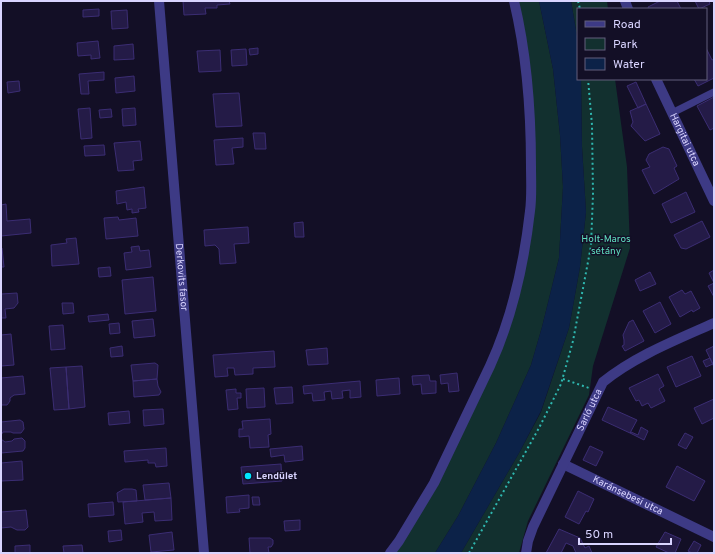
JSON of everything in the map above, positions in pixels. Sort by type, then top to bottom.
[{"type":"street","name":"Derkovits fasor","points":[[159,1],[204,553]]},
{"type":"street","points":[[390,553],[400,541],[434,483],[493,361],[512,306],[521,269],[531,210],[531,149],[529,92],[524,54],[514,1]]},
{"type":"street","name":"Hargitai utca","points":[[656,80],[714,201]]},
{"type":"street","name":"Sarló utca","points":[[526,553],[533,527],[603,382],[615,372],[640,358],[714,322]]},
{"type":"street","name":"Karánsebesi utca","points":[[564,464],[714,537]]},
{"type":"lane","points":[[672,113],[714,92]]},
{"type":"path","points":[[469,553],[539,428],[563,379],[573,341],[591,246],[593,194],[592,124],[588,80]]},
{"type":"path","points":[[563,379],[598,391]]},
{"type":"green space","name":"Holt-Maros sétány","points":[[514,1],[539,1],[553,69],[560,135],[563,187],[559,258],[531,365],[496,443],[458,516],[435,553],[390,553],[399,541],[490,366],[521,269],[531,149]]},
{"type":"green space","points":[[571,1],[607,1],[608,8],[577,8],[577,36]]},
{"type":"green space","name":"Holt-Maros sétány","points":[[581,80],[615,80],[627,167],[630,248],[593,366],[589,395],[528,521],[519,553],[461,553],[541,412],[569,328],[580,267],[586,212],[582,147]]},
{"type":"water","points":[[539,1],[571,1],[577,36],[577,80],[581,80],[582,147],[586,212],[580,267],[569,328],[541,411],[519,453],[461,553],[435,553],[458,516],[496,443],[531,365],[559,258],[563,187],[560,135],[553,69]]},
{"type":"building","points":[[183,1],[229,1],[230,4],[217,5],[217,8],[205,8],[206,14],[184,15]]},
{"type":"building","points":[[660,1],[677,1],[680,8],[648,8]]},
{"type":"building","points":[[695,1],[709,1],[710,4],[698,8]]},
{"type":"building","points":[[99,9],[99,16],[83,17],[83,10]]},
{"type":"building","points":[[127,10],[128,28],[112,29],[111,11]]},
{"type":"building","points":[[98,41],[100,58],[91,59],[91,55],[78,56],[77,43]]},
{"type":"building","points":[[133,44],[134,59],[114,60],[114,46]]},
{"type":"building","points":[[258,48],[258,54],[250,55],[249,49]]},
{"type":"building","points":[[246,49],[247,65],[232,66],[231,50]]},
{"type":"building","points":[[220,50],[221,71],[199,72],[197,51]]},
{"type":"building","points":[[707,50],[712,60],[714,59],[714,78],[698,86],[695,80],[707,80]]},
{"type":"building","points":[[104,72],[104,80],[88,81],[89,94],[81,94],[79,74]]},
{"type":"building","points":[[134,76],[135,91],[116,93],[115,78]]},
{"type":"building","points":[[19,81],[20,91],[8,93],[7,82]]},
{"type":"building","points":[[636,82],[646,104],[638,108],[627,86]]},
{"type":"building","points":[[239,93],[242,126],[216,127],[213,94]]},
{"type":"building","points":[[714,97],[714,128],[710,130],[697,106]]},
{"type":"building","points":[[646,104],[660,134],[645,141],[631,126],[633,122],[630,111]]},
{"type":"building","points":[[90,108],[92,138],[81,139],[78,109]]},
{"type":"building","points":[[135,108],[136,125],[123,126],[122,109]]},
{"type":"building","points":[[111,109],[112,117],[100,118],[99,110]]},
{"type":"building","points":[[253,133],[265,133],[266,149],[255,149]]},
{"type":"building","points":[[243,138],[243,147],[232,148],[234,164],[216,165],[214,140]]},
{"type":"building","points":[[140,141],[142,160],[133,161],[134,170],[118,171],[114,143]]},
{"type":"building","points":[[104,145],[105,155],[85,156],[84,146]]},
{"type":"building","points":[[663,147],[669,149],[677,166],[674,168],[679,179],[654,194],[642,170],[650,167],[646,160],[649,154]]},
{"type":"building","points":[[144,187],[146,208],[138,209],[139,212],[132,213],[132,209],[127,210],[126,202],[117,204],[116,191]]},
{"type":"building","points":[[686,192],[695,212],[671,223],[662,204]]},
{"type":"building","points":[[6,204],[7,221],[30,219],[31,233],[1,236],[1,205]]},
{"type":"building","points":[[118,217],[119,220],[136,218],[138,236],[106,239],[104,218]]},
{"type":"building","points":[[702,221],[710,237],[686,249],[681,248],[674,235]]},
{"type":"building","points":[[303,222],[304,237],[295,237],[294,223]]},
{"type":"building","points":[[248,227],[249,243],[234,244],[236,263],[220,264],[219,249],[215,245],[205,246],[204,230]]},
{"type":"building","points":[[76,238],[79,264],[52,266],[51,245],[67,243],[66,239]]},
{"type":"building","points":[[139,246],[140,251],[149,250],[151,267],[126,270],[124,253],[132,252],[131,247]]},
{"type":"building","points":[[2,248],[4,267],[1,267]]},
{"type":"building","points":[[110,267],[111,276],[99,277],[98,268]]},
{"type":"building","points":[[714,270],[714,283],[709,273]]},
{"type":"building","points":[[650,272],[656,284],[640,291],[635,280]]},
{"type":"building","points":[[153,277],[156,311],[125,314],[122,280]]},
{"type":"building","points":[[714,283],[714,297],[708,286]]},
{"type":"building","points":[[682,290],[685,294],[691,291],[700,308],[693,312],[692,310],[680,317],[669,297]]},
{"type":"building","points":[[17,293],[18,303],[14,308],[5,309],[6,318],[1,318],[1,294]]},
{"type":"building","points":[[660,302],[671,324],[655,333],[643,311]]},
{"type":"building","points":[[62,303],[73,303],[74,313],[63,314]]},
{"type":"building","points":[[108,314],[109,320],[89,322],[88,316]]},
{"type":"building","points":[[153,319],[155,336],[134,338],[132,321]]},
{"type":"building","points":[[633,320],[644,341],[625,351],[622,346],[624,345],[623,335],[629,322]]},
{"type":"building","points":[[119,323],[120,333],[110,334],[109,324]]},
{"type":"building","points":[[63,325],[65,349],[51,350],[49,326]]},
{"type":"building","points":[[11,334],[14,365],[1,366],[1,335]]},
{"type":"building","points":[[122,346],[123,356],[111,357],[110,348]]},
{"type":"building","points":[[714,346],[714,367],[706,350]]},
{"type":"building","points":[[327,348],[328,364],[308,365],[306,350]]},
{"type":"building","points":[[274,351],[275,367],[253,368],[253,374],[235,375],[234,368],[227,368],[228,376],[215,377],[213,355]]},
{"type":"building","points":[[692,356],[701,376],[676,387],[667,367]]},
{"type":"building","points":[[710,358],[713,364],[706,367],[703,361]]},
{"type":"building","points":[[155,363],[158,365],[157,379],[133,381],[131,365]]},
{"type":"building","points":[[82,366],[85,407],[69,409],[66,367]]},
{"type":"building","points":[[66,367],[69,409],[54,410],[50,368]]},
{"type":"building","points":[[457,373],[459,391],[449,392],[448,383],[441,384],[440,375]]},
{"type":"building","points":[[658,374],[664,386],[659,389],[665,401],[651,408],[648,403],[642,406],[639,400],[636,401],[629,388]]},
{"type":"building","points":[[429,375],[430,381],[436,381],[436,393],[422,394],[421,384],[413,385],[412,376]]},
{"type":"building","points":[[23,376],[25,394],[14,395],[10,398],[7,405],[1,405],[1,378]]},
{"type":"building","points":[[399,378],[400,394],[377,396],[376,380]]},
{"type":"building","points":[[157,379],[161,392],[159,395],[134,397],[133,381]]},
{"type":"building","points":[[360,381],[361,397],[350,398],[350,390],[342,391],[343,398],[332,399],[331,391],[324,392],[325,400],[313,401],[312,393],[304,394],[303,386]]},
{"type":"building","points":[[292,387],[293,403],[276,404],[274,388]]},
{"type":"building","points":[[264,388],[265,407],[247,408],[246,389]]},
{"type":"building","points":[[236,389],[236,393],[241,393],[241,398],[237,398],[238,409],[228,410],[226,390]]},
{"type":"building","points":[[714,399],[714,418],[702,424],[694,408]]},
{"type":"building","points":[[608,407],[637,420],[630,433],[602,420]]},
{"type":"building","points":[[163,409],[164,424],[144,426],[143,410]]},
{"type":"building","points":[[129,411],[130,423],[109,425],[108,413]]},
{"type":"building","points":[[270,419],[271,434],[268,435],[269,447],[250,448],[249,436],[239,437],[239,429],[243,429],[242,421]]},
{"type":"building","points":[[20,420],[23,422],[24,429],[21,433],[3,432],[1,435],[1,422]]},
{"type":"building","points":[[641,427],[648,431],[644,440],[630,433],[631,432],[638,435]]},
{"type":"building","points":[[685,433],[693,437],[686,449],[678,445]]},
{"type":"building","points":[[22,438],[25,441],[25,448],[23,451],[1,453],[1,439],[5,442]]},
{"type":"building","points":[[302,446],[303,460],[285,462],[284,455],[271,457],[270,449]]},
{"type":"building","points":[[590,446],[603,452],[596,466],[583,460]]},
{"type":"building","points":[[166,448],[167,466],[156,467],[155,463],[148,463],[148,460],[125,462],[124,451]]},
{"type":"building","points":[[22,461],[23,480],[1,481],[1,463]]},
{"type":"building","points":[[281,464],[282,481],[243,484],[241,467]]},
{"type":"building","points":[[677,466],[705,481],[694,501],[666,487]]},
{"type":"building","points":[[169,483],[171,498],[145,500],[143,485]]},
{"type":"building","points":[[124,489],[136,490],[137,501],[118,502],[117,493]]},
{"type":"building","points":[[578,491],[594,499],[588,512],[586,511],[579,524],[565,517]]},
{"type":"building","points":[[249,495],[249,508],[239,509],[240,512],[227,513],[226,497]]},
{"type":"building","points":[[252,497],[259,497],[260,505],[253,505]]},
{"type":"building","points":[[171,498],[172,520],[155,521],[154,512],[142,513],[143,522],[125,524],[123,502]]},
{"type":"building","points":[[113,502],[114,515],[89,517],[88,504]]},
{"type":"building","points":[[26,510],[28,527],[25,530],[17,530],[11,527],[1,528],[1,512]]},
{"type":"building","points":[[300,520],[300,530],[285,531],[284,521]]},
{"type":"building","points":[[559,529],[580,538],[585,548],[589,546],[592,553],[576,553],[573,546],[566,543],[561,553],[546,553]]},
{"type":"building","points":[[121,530],[122,540],[109,542],[108,531]]},
{"type":"building","points":[[172,532],[174,550],[151,552],[149,535]]},
{"type":"building","points":[[665,532],[681,539],[675,553],[669,553],[656,547]]},
{"type":"building","points":[[249,538],[270,538],[273,540],[271,547],[268,547],[269,553],[250,553]]},
{"type":"building","points":[[694,541],[701,545],[697,553],[688,551]]},
{"type":"building","points":[[30,545],[30,553],[15,553],[15,546]]},
{"type":"building","points":[[82,545],[83,553],[64,553],[63,546]]},
{"type":"place","name":"Lendület","points":[[248,476]]}]
